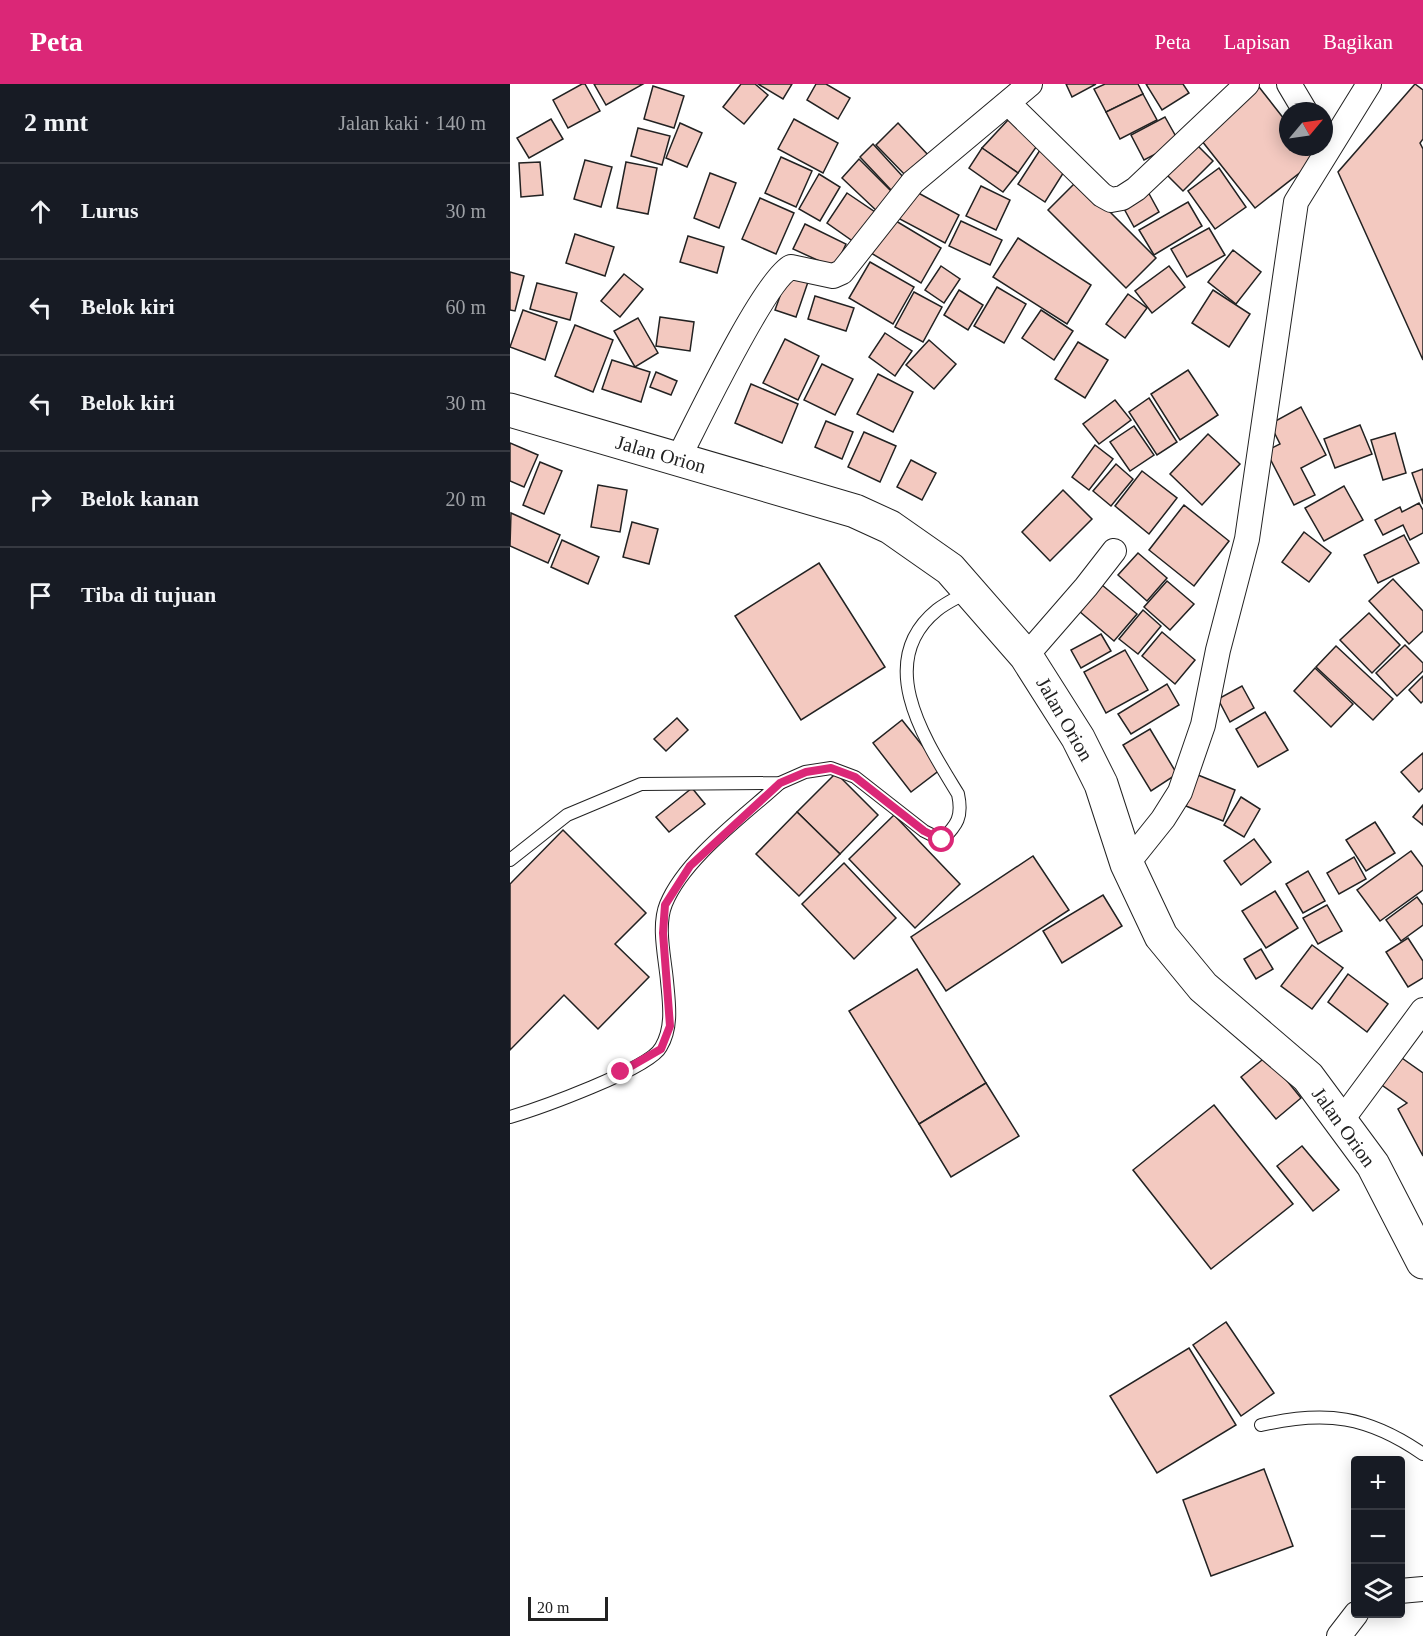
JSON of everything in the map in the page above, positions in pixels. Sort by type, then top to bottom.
[{"type":"highway","name":"Jalan Orion","points":[[510,410],[870,517],[890,527],[950,569],[1026,656],[1078,738],[1101,784],[1127,864],[1161,936],[1203,987],[1308,1077],[1373,1165],[1423,1262]]},
{"type":"street","points":[[678,459],[765,295],[785,270],[790,267],[833,276],[842,272],[913,182],[1009,104],[1030,84]]},
{"type":"street","points":[[1009,104],[1102,195],[1111,201],[1122,198],[1136,189],[1247,84]]},
{"type":"street","points":[[1289,84],[1300,102]]},
{"type":"street","points":[[1333,136],[1369,84]]},
{"type":"street","points":[[1127,864],[1164,819],[1180,792],[1203,725],[1218,650],[1247,539],[1296,202],[1321,156]]},
{"type":"street","points":[[1026,656],[1114,551]]},
{"type":"street","points":[[1341,1121],[1423,1010]]},
{"type":"street","points":[[1405,1591],[1423,1589]]},
{"type":"street","points":[[1340,1636],[1353,1618]]},
{"type":"lane","points":[[510,1117],[549,1105],[630,1068],[661,1049],[670,1026],[663,933],[665,905],[690,866],[780,783],[806,772],[831,768],[855,777],[924,831],[942,840],[957,826],[958,795],[928,746],[909,695],[906,657],[910,645],[937,610],[970,590]]},
{"type":"lane","points":[[510,860],[567,815],[640,784],[780,783]]},
{"type":"lane","points":[[1261,1425],[1291,1418],[1353,1419],[1373,1425],[1398,1437],[1423,1454]]},
{"type":"building","points":[[585,84],[600,111],[568,128],[553,100]]},
{"type":"building","points":[[594,84],[643,84],[606,105]]},
{"type":"building","points":[[741,84],[755,84],[768,95],[744,124],[723,107]]},
{"type":"building","points":[[758,84],[792,84],[783,99]]},
{"type":"building","points":[[816,84],[826,84],[850,98],[838,119],[807,100]]},
{"type":"building","points":[[1066,84],[1096,84],[1072,97]]},
{"type":"building","points":[[1105,84],[1138,84],[1143,94],[1106,112],[1094,89]]},
{"type":"building","points":[[1146,84],[1183,84],[1189,93],[1162,110]]},
{"type":"building","points":[[1415,84],[1423,90],[1423,139],[1420,143],[1423,149],[1423,360],[1338,172]]},
{"type":"building","points":[[653,86],[684,96],[674,128],[644,119]]},
{"type":"building","points":[[1259,87],[1279,113],[1279,156],[1313,156],[1316,160],[1255,208],[1198,136]]},
{"type":"building","points":[[1143,94],[1157,120],[1120,139],[1106,112]]},
{"type":"building","points":[[1165,117],[1179,142],[1144,160],[1131,135]]},
{"type":"building","points":[[551,119],[563,139],[529,158],[517,138]]},
{"type":"building","points":[[794,119],[838,143],[823,173],[778,149]]},
{"type":"building","points":[[1008,120],[1039,143],[1018,173],[982,148]]},
{"type":"building","points":[[680,123],[702,133],[687,167],[666,158]]},
{"type":"building","points":[[898,123],[930,157],[908,178],[876,145]]},
{"type":"building","points":[[638,128],[670,136],[662,165],[631,156]]},
{"type":"building","points":[[873,144],[905,179],[892,191],[860,157]]},
{"type":"building","points":[[1197,145],[1213,161],[1183,191],[1167,175]]},
{"type":"building","points":[[982,148],[1018,173],[1003,192],[969,168]]},
{"type":"building","points":[[1040,150],[1067,167],[1045,202],[1018,184]]},
{"type":"building","points":[[781,157],[812,171],[796,207],[765,193]]},
{"type":"building","points":[[859,159],[896,196],[879,213],[842,178]]},
{"type":"building","points":[[585,160],[612,167],[601,207],[574,199]]},
{"type":"building","points":[[540,162],[543,195],[521,197],[519,163]]},
{"type":"building","points":[[626,162],[657,168],[648,214],[617,208]]},
{"type":"building","points":[[1219,168],[1246,207],[1215,229],[1188,191]]},
{"type":"building","points":[[710,173],[736,183],[719,228],[694,218]]},
{"type":"building","points":[[819,174],[840,187],[820,221],[799,209]]},
{"type":"building","points":[[1078,180],[1156,258],[1126,288],[1048,210]]},
{"type":"building","points":[[981,186],[1010,200],[996,230],[966,216]]},
{"type":"building","points":[[911,189],[959,215],[945,243],[896,217]]},
{"type":"building","points":[[1147,190],[1159,212],[1134,227],[1122,205]]},
{"type":"building","points":[[847,193],[875,212],[854,242],[827,223]]},
{"type":"building","points":[[760,198],[794,213],[776,254],[742,239]]},
{"type":"building","points":[[1188,202],[1202,226],[1154,255],[1139,230]]},
{"type":"building","points":[[891,218],[941,248],[921,283],[871,253]]},
{"type":"building","points":[[961,221],[1002,240],[990,265],[949,246]]},
{"type":"building","points":[[805,224],[846,244],[835,268],[793,249]]},
{"type":"building","points":[[1209,228],[1225,255],[1187,277],[1171,249]]},
{"type":"building","points":[[575,234],[614,247],[605,276],[566,263]]},
{"type":"building","points":[[688,236],[724,247],[717,273],[680,262]]},
{"type":"building","points":[[1018,238],[1091,285],[1067,324],[993,277]]},
{"type":"building","points":[[1233,250],[1261,272],[1236,304],[1208,282]]},
{"type":"building","points":[[870,262],[914,287],[893,324],[849,298]]},
{"type":"building","points":[[941,266],[960,279],[944,303],[925,290]]},
{"type":"building","points":[[1169,266],[1185,287],[1152,313],[1135,291]]},
{"type":"building","points":[[510,272],[524,276],[515,311],[510,310]]},
{"type":"building","points":[[624,274],[643,289],[620,317],[601,301]]},
{"type":"building","points":[[788,274],[808,282],[796,317],[775,310]]},
{"type":"building","points":[[537,283],[577,293],[570,320],[530,309]]},
{"type":"building","points":[[997,287],[1026,304],[1004,343],[974,326]]},
{"type":"building","points":[[959,290],[983,305],[968,330],[944,315]]},
{"type":"building","points":[[1213,290],[1250,314],[1229,347],[1192,323]]},
{"type":"building","points":[[914,292],[942,307],[923,342],[895,327]]},
{"type":"building","points":[[1128,294],[1147,308],[1125,338],[1106,324]]},
{"type":"building","points":[[815,296],[854,308],[846,331],[808,319]]},
{"type":"building","points":[[523,310],[557,322],[545,360],[510,347]]},
{"type":"building","points":[[1041,310],[1073,331],[1054,360],[1022,338]]},
{"type":"building","points":[[660,317],[694,322],[690,351],[656,346]]},
{"type":"building","points":[[638,318],[658,353],[635,367],[614,331]]},
{"type":"building","points":[[575,325],[613,340],[593,392],[555,376]]},
{"type":"building","points":[[885,333],[912,351],[895,376],[869,357]]},
{"type":"building","points":[[785,339],[819,356],[798,400],[763,383]]},
{"type":"building","points":[[929,340],[956,364],[934,389],[906,365]]},
{"type":"building","points":[[1078,342],[1108,360],[1085,398],[1055,379]]},
{"type":"building","points":[[612,360],[650,372],[641,402],[602,389]]},
{"type":"building","points":[[822,364],[853,379],[835,415],[804,400]]},
{"type":"building","points":[[1188,370],[1218,415],[1180,440],[1151,394]]},
{"type":"building","points":[[656,372],[677,381],[671,395],[650,387]]},
{"type":"building","points":[[878,374],[913,392],[893,432],[857,414]]},
{"type":"building","points":[[751,384],[798,404],[782,443],[735,423]]},
{"type":"building","points":[[1149,398],[1177,442],[1157,455],[1129,412]]},
{"type":"building","points":[[1115,400],[1131,420],[1099,444],[1083,424]]},
{"type":"building","points":[[1301,407],[1326,455],[1301,468],[1315,495],[1294,505],[1266,451],[1280,444],[1270,424]]},
{"type":"building","points":[[826,421],[853,432],[842,459],[815,447]]},
{"type":"building","points":[[1360,425],[1372,454],[1335,468],[1324,439]]},
{"type":"building","points":[[1134,426],[1154,455],[1130,471],[1110,442]]},
{"type":"building","points":[[864,432],[896,446],[880,482],[848,467]]},
{"type":"building","points":[[1395,433],[1406,473],[1383,480],[1371,440]]},
{"type":"building","points":[[1208,434],[1240,464],[1202,505],[1170,474]]},
{"type":"building","points":[[510,443],[538,455],[524,487],[510,481]]},
{"type":"building","points":[[1095,445],[1113,459],[1089,490],[1072,477]]},
{"type":"building","points":[[911,460],[936,473],[922,500],[897,487]]},
{"type":"building","points":[[540,462],[562,471],[544,514],[523,505]]},
{"type":"building","points":[[1116,464],[1133,479],[1111,506],[1093,491]]},
{"type":"building","points":[[1423,469],[1423,504],[1412,473]]},
{"type":"building","points":[[1142,471],[1177,498],[1149,534],[1115,506]]},
{"type":"building","points":[[598,485],[627,490],[620,532],[591,527]]},
{"type":"building","points":[[1344,486],[1363,520],[1324,541],[1305,508]]},
{"type":"building","points":[[1063,490],[1092,519],[1050,561],[1022,532]]},
{"type":"building","points":[[1419,503],[1423,510],[1423,533],[1410,540],[1403,525],[1383,535],[1375,520],[1400,507],[1402,512]]},
{"type":"building","points":[[1184,505],[1229,541],[1194,586],[1149,550]]},
{"type":"building","points":[[511,513],[560,535],[548,563],[510,546]]},
{"type":"building","points":[[632,522],[658,529],[649,564],[623,557]]},
{"type":"building","points":[[1304,532],[1331,553],[1309,582],[1282,562]]},
{"type":"building","points":[[1404,535],[1419,563],[1378,583],[1364,555]]},
{"type":"building","points":[[562,540],[599,557],[588,584],[551,567]]},
{"type":"building","points":[[1138,553],[1167,578],[1147,601],[1118,575]]},
{"type":"building","points":[[819,563],[885,667],[801,720],[735,616]]},
{"type":"building","points":[[1393,579],[1423,611],[1423,631],[1409,644],[1369,601]]},
{"type":"building","points":[[1167,581],[1194,604],[1170,630],[1144,607]]},
{"type":"building","points":[[1102,585],[1137,614],[1114,641],[1079,611]]},
{"type":"building","points":[[1143,610],[1161,626],[1138,654],[1119,639]]},
{"type":"building","points":[[1369,613],[1400,645],[1372,673],[1340,640]]},
{"type":"building","points":[[1162,632],[1195,660],[1175,684],[1142,656]]},
{"type":"building","points":[[1101,634],[1111,651],[1081,668],[1071,650]]},
{"type":"building","points":[[1405,645],[1423,663],[1423,671],[1397,696],[1376,673]]},
{"type":"building","points":[[1336,646],[1393,699],[1373,720],[1316,667]]},
{"type":"building","points":[[1125,650],[1148,690],[1106,713],[1084,672]]},
{"type":"building","points":[[1315,668],[1353,704],[1331,727],[1294,691]]},
{"type":"building","points":[[1423,676],[1423,701],[1421,703],[1409,690]]},
{"type":"building","points":[[1167,684],[1179,705],[1131,734],[1118,714]]},
{"type":"building","points":[[1242,686],[1254,708],[1230,722],[1218,699]]},
{"type":"building","points":[[1265,712],[1288,750],[1258,767],[1236,729]]},
{"type":"building","points":[[677,718],[688,730],[666,751],[654,739]]},
{"type":"building","points":[[902,720],[941,769],[911,792],[873,743]]},
{"type":"building","points":[[1150,729],[1177,774],[1151,791],[1123,745]]},
{"type":"building","points":[[1423,753],[1423,788],[1419,792],[1401,772]]},
{"type":"building","points":[[836,773],[878,815],[840,854],[797,812]]},
{"type":"building","points":[[1198,775],[1235,790],[1223,821],[1186,806]]},
{"type":"building","points":[[692,788],[705,804],[669,832],[656,817]]},
{"type":"building","points":[[1241,797],[1260,809],[1244,837],[1224,825]]},
{"type":"building","points":[[1423,805],[1423,825],[1413,817]]},
{"type":"building","points":[[797,812],[840,854],[799,896],[756,854]]},
{"type":"building","points":[[894,815],[960,884],[915,928],[849,859]]},
{"type":"building","points":[[1375,822],[1395,853],[1366,871],[1346,840]]},
{"type":"building","points":[[563,830],[646,913],[615,944],[649,977],[598,1029],[564,995],[510,1050],[510,884]]},
{"type":"building","points":[[1254,839],[1271,862],[1241,885],[1224,861]]},
{"type":"building","points":[[1411,851],[1423,867],[1423,890],[1380,921],[1357,890]]},
{"type":"building","points":[[1033,856],[1069,910],[946,991],[911,937]]},
{"type":"building","points":[[1354,857],[1366,879],[1339,894],[1327,873]]},
{"type":"building","points":[[844,863],[896,918],[854,959],[802,904]]},
{"type":"building","points":[[1308,871],[1325,901],[1303,913],[1286,884]]},
{"type":"building","points":[[1275,891],[1298,928],[1266,948],[1242,911]]},
{"type":"building","points":[[1103,895],[1122,926],[1062,963],[1043,931]]},
{"type":"building","points":[[1417,897],[1423,905],[1423,925],[1401,941],[1386,920]]},
{"type":"building","points":[[1327,905],[1342,931],[1318,944],[1303,918]]},
{"type":"building","points":[[1408,938],[1423,961],[1423,978],[1408,987],[1386,952]]},
{"type":"building","points":[[1312,945],[1343,968],[1312,1009],[1281,986]]},
{"type":"building","points":[[1261,949],[1273,969],[1256,979],[1244,959]]},
{"type":"building","points":[[917,969],[986,1083],[919,1124],[849,1011]]},
{"type":"building","points":[[1348,974],[1388,1004],[1367,1032],[1328,1002]]},
{"type":"building","points":[[1267,1056],[1301,1098],[1276,1119],[1241,1077]]},
{"type":"building","points":[[1399,1056],[1423,1073],[1423,1156],[1398,1109],[1407,1103],[1379,1083]]},
{"type":"building","points":[[986,1083],[1019,1136],[951,1177],[919,1124]]},
{"type":"building","points":[[1214,1105],[1293,1204],[1211,1269],[1133,1170]]},
{"type":"building","points":[[1302,1146],[1339,1190],[1313,1211],[1277,1166]]},
{"type":"building","points":[[1226,1322],[1274,1393],[1241,1416],[1193,1345]]},
{"type":"building","points":[[1189,1348],[1236,1425],[1157,1473],[1110,1396]]},
{"type":"building","points":[[1264,1469],[1293,1546],[1211,1576],[1183,1500]]},
{"type":"route","points":[[621,1072],[661,1049],[670,1026],[663,933],[665,905],[690,866],[780,783],[806,772],[831,768],[855,777],[924,831],[942,840]]}]
